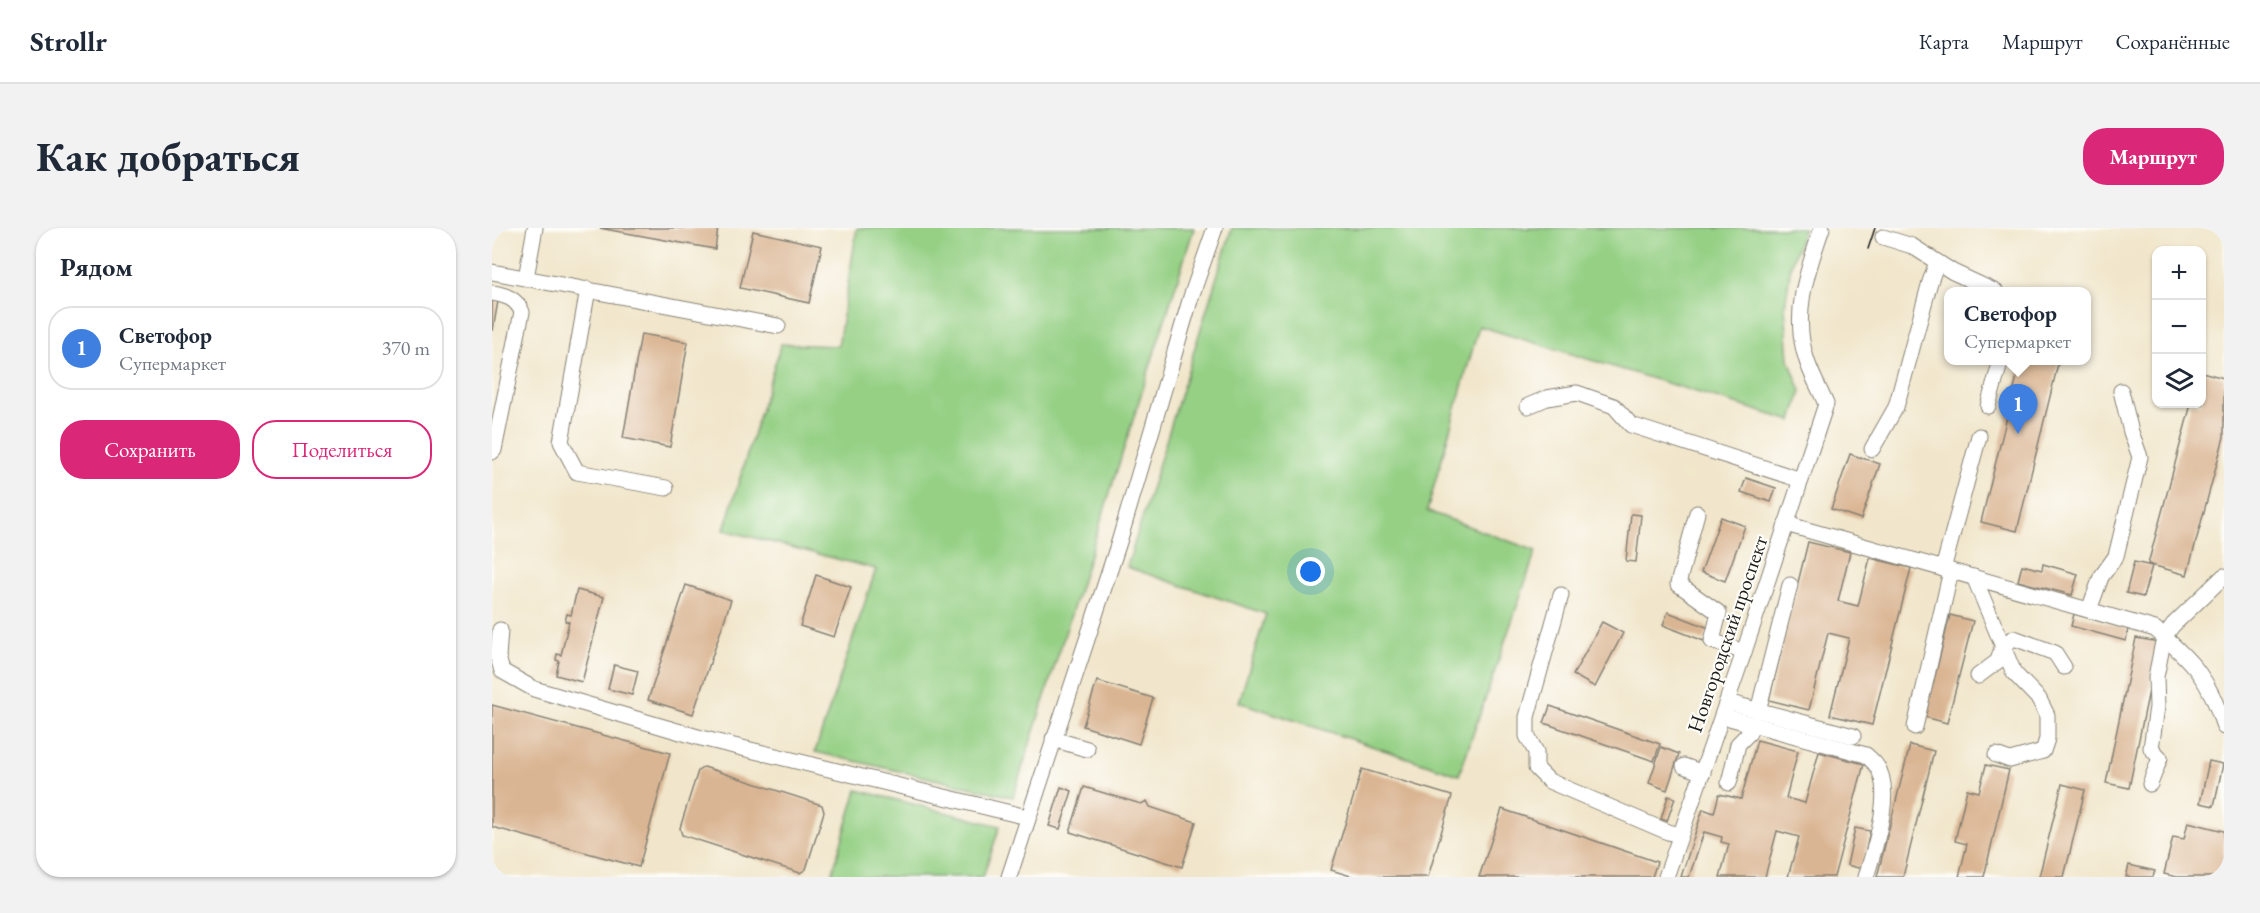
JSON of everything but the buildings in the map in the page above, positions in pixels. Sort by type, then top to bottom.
[{"type":"street","points":[[526,278],[535,228]]},
{"type":"street","points":[[1009,877],[1119,542],[1191,297],[1215,228]]},
{"type":"street","name":"Новгородский проспект","points":[[1666,877],[1826,404],[1807,362],[1800,320],[1801,297],[1822,228]]},
{"type":"street","points":[[1883,237],[1912,246],[1953,272],[1987,287]]},
{"type":"street","points":[[1872,450],[1896,407],[1937,262]]},
{"type":"street","points":[[492,272],[588,288],[778,326]]},
{"type":"street","points":[[588,288],[561,442],[577,472],[666,488]]},
{"type":"street","points":[[492,293],[506,295],[513,299],[522,312],[492,452]]},
{"type":"street","points":[[1988,406],[2000,365]]},
{"type":"street","points":[[2089,610],[2101,577],[2116,556],[2140,457],[2121,391]]},
{"type":"street","points":[[1528,406],[1547,398],[1576,393],[1614,406],[1631,425],[1801,480]]},
{"type":"street","points":[[1915,727],[1947,570],[1979,436]]},
{"type":"street","points":[[1697,513],[1678,584],[1719,613],[1712,640],[1744,652]]},
{"type":"street","points":[[1786,524],[2155,629],[2195,665],[2217,703],[2224,727]]},
{"type":"street","points":[[2150,784],[2160,758],[2151,748],[2157,707],[2156,677],[2164,637],[2224,576]]},
{"type":"street","points":[[1974,577],[1982,602],[2014,673],[2039,699],[2046,715],[2047,739],[2043,751],[2010,760],[1996,755]]},
{"type":"street","points":[[1729,783],[1738,744],[1749,733],[1754,718],[1790,585]]},
{"type":"street","points":[[1562,595],[1527,717],[1527,736],[1536,752],[1536,768],[1549,781],[1680,835]]},
{"type":"street","points":[[500,630],[498,657],[502,671],[534,688],[701,738],[1027,818]]},
{"type":"street","points":[[1978,676],[1998,661],[2003,645],[2014,638],[2055,653],[2064,667]]},
{"type":"street","points":[[1724,709],[1866,755],[1877,766],[1883,790],[1882,820],[1866,877]]},
{"type":"street","points":[[1754,718],[1853,736]]},
{"type":"street","points":[[1053,739],[1087,749]]},
{"type":"street","points":[[1684,766],[1703,772]]},
{"type":"green space","points":[[857,228],[1194,228],[1013,797],[815,752],[876,569],[724,530],[781,344],[838,346]]},
{"type":"green space","points":[[1232,228],[1804,228],[1791,265],[1785,306],[1789,360],[1801,391],[1792,421],[1479,326],[1427,511],[1536,551],[1459,775],[1239,702],[1266,614],[1127,567]]},
{"type":"green space","points":[[857,790],[1000,826],[983,877],[831,877]]},
{"type":"tram line","points":[[1868,249],[1875,228]]},
{"type":"place","name":"Светофор","points":[[2018,434]]}]
